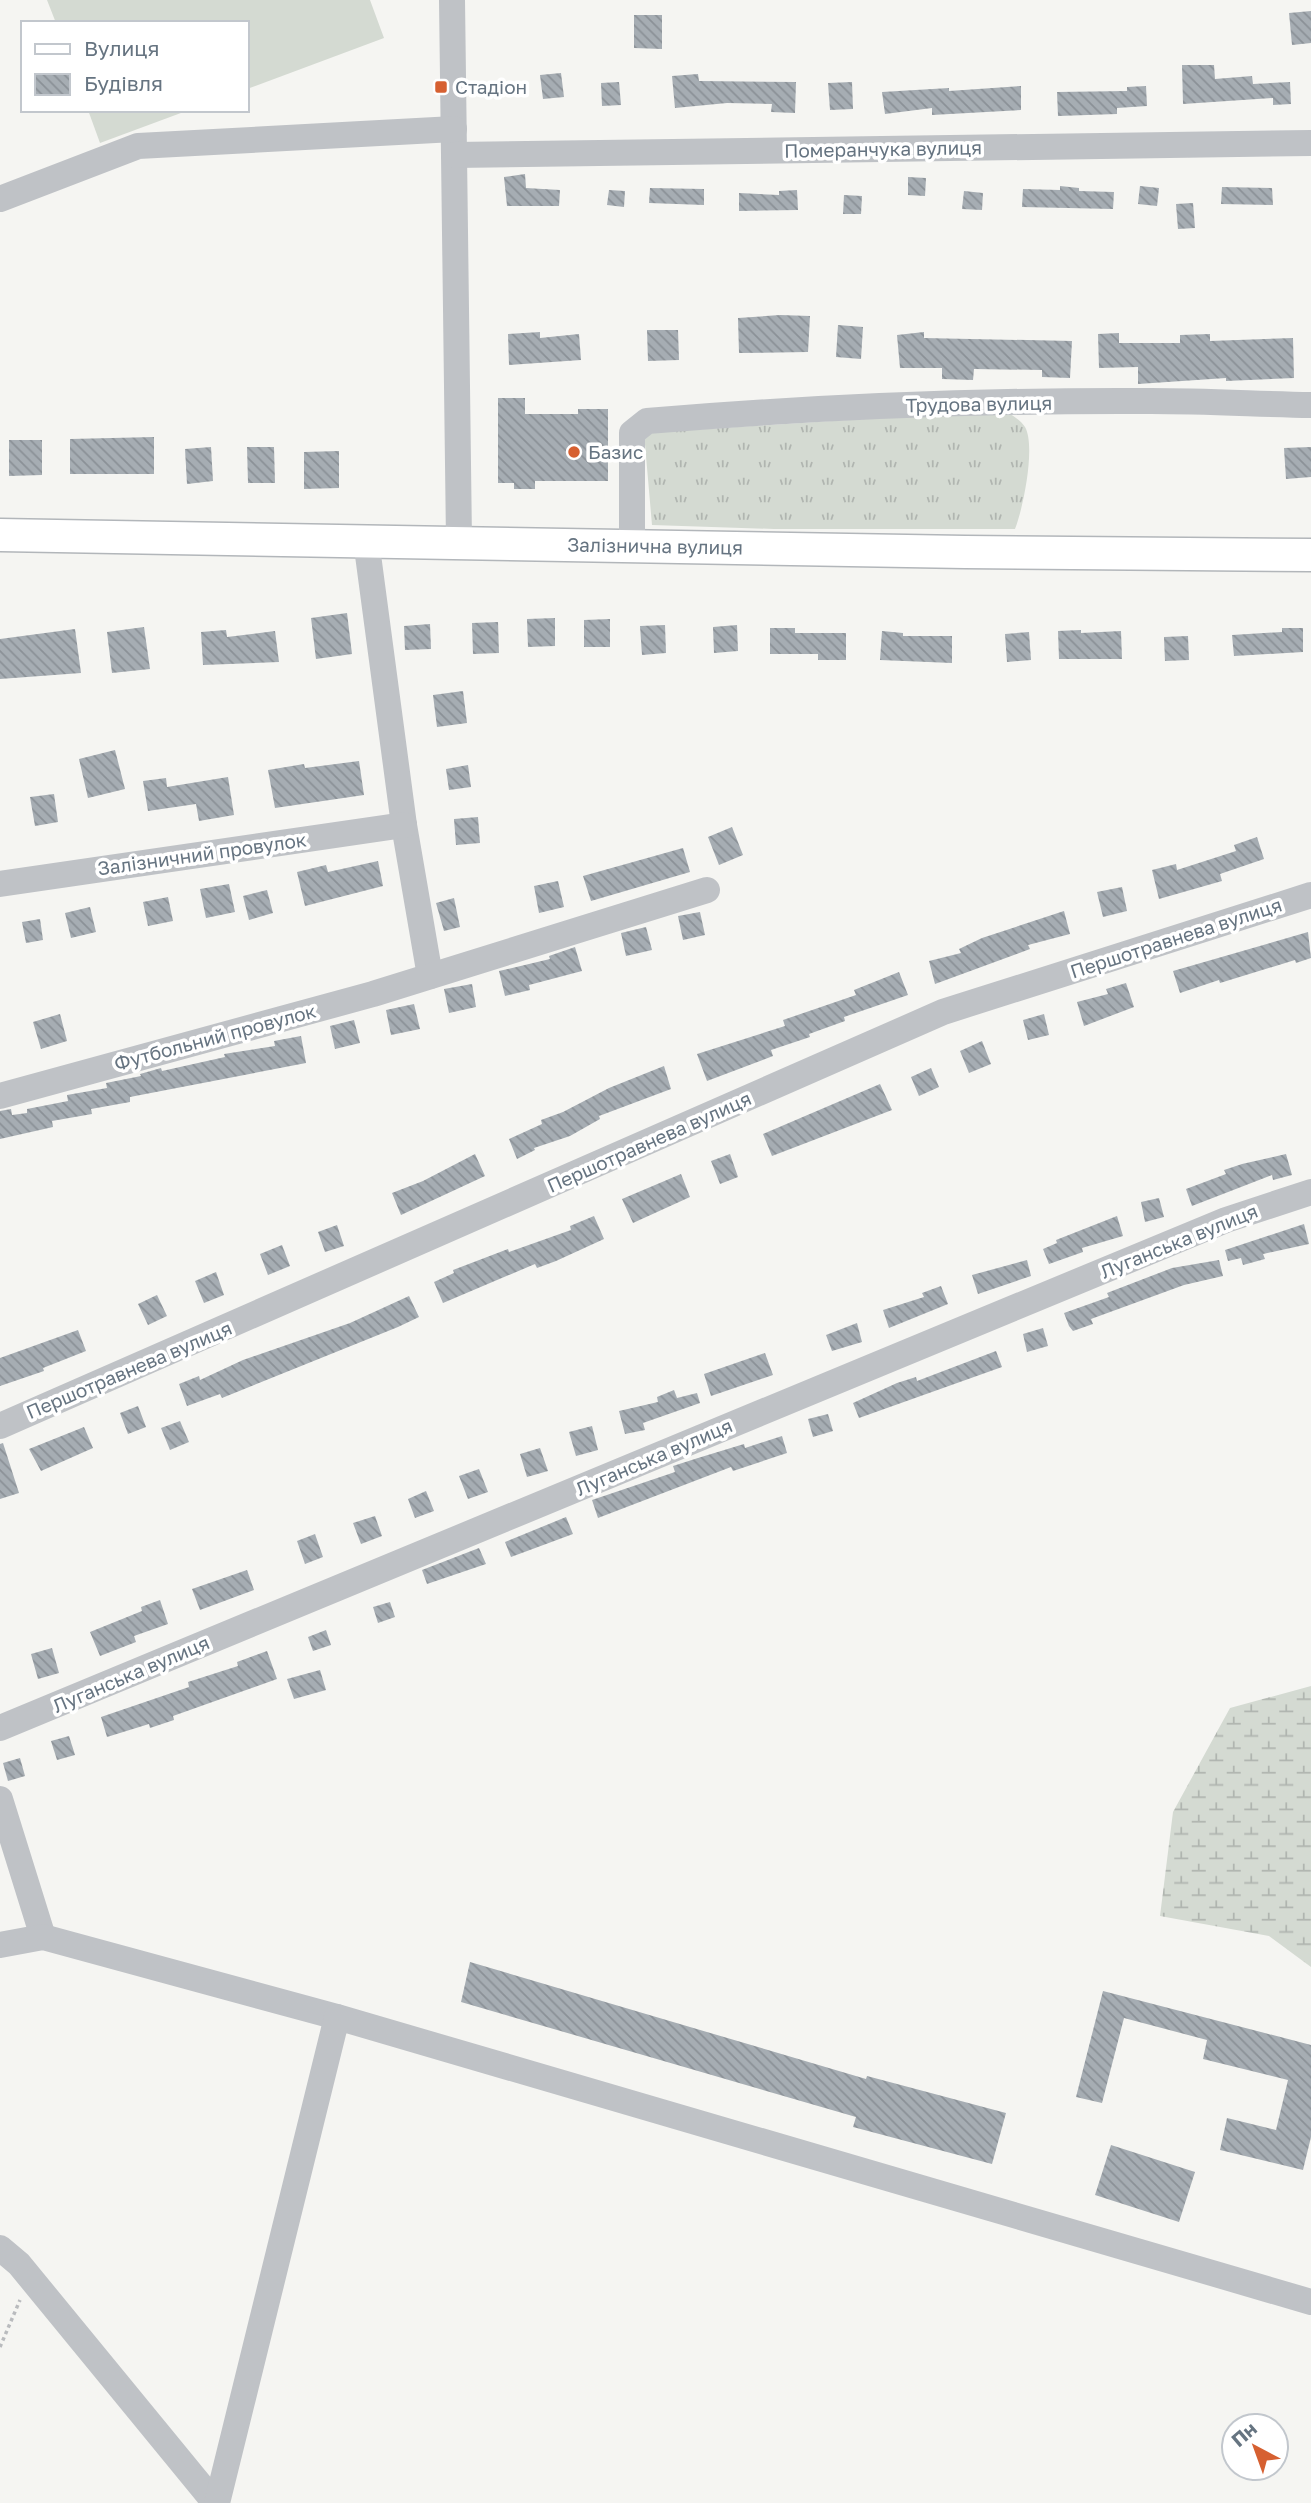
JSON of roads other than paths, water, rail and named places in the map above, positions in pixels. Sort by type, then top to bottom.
[{"type":"main road","name":"Залізнична вулиця","points":[[0,535],[965,552],[1311,555]]},
{"type":"street","points":[[452,0],[459,541]]},
{"type":"street","name":"Померанчука вулиця","points":[[0,199],[138,146],[454,142],[1311,143]]},
{"type":"street","name":"Трудова вулиця","points":[[632,545],[632,433],[647,421],[785,410],[934,404],[1153,401],[1311,405]]},
{"type":"street","points":[[366,540],[404,825],[430,976]]},
{"type":"street","name":"Залізничний провулок","points":[[0,884],[404,825]]},
{"type":"street","name":"Футбольний провулок","points":[[0,1096],[430,976],[707,890]]},
{"type":"street","name":"Першотравнева вулиця","points":[[0,1426],[943,1012],[1311,895]]},
{"type":"street","name":"Луганська вулиця","points":[[0,1728],[1226,1220],[1311,1192]]},
{"type":"street","points":[[0,1799],[43,1937]]},
{"type":"street","points":[[0,1945],[43,1937],[337,2017],[1311,2302]]},
{"type":"street","points":[[216,2503],[337,2017]]},
{"type":"street","points":[[0,2248],[30,2278],[216,2503]]},
{"type":"place","name":"Стадіон","points":[[441,87]]},
{"type":"place","name":"Базис","points":[[574,452]]}]
